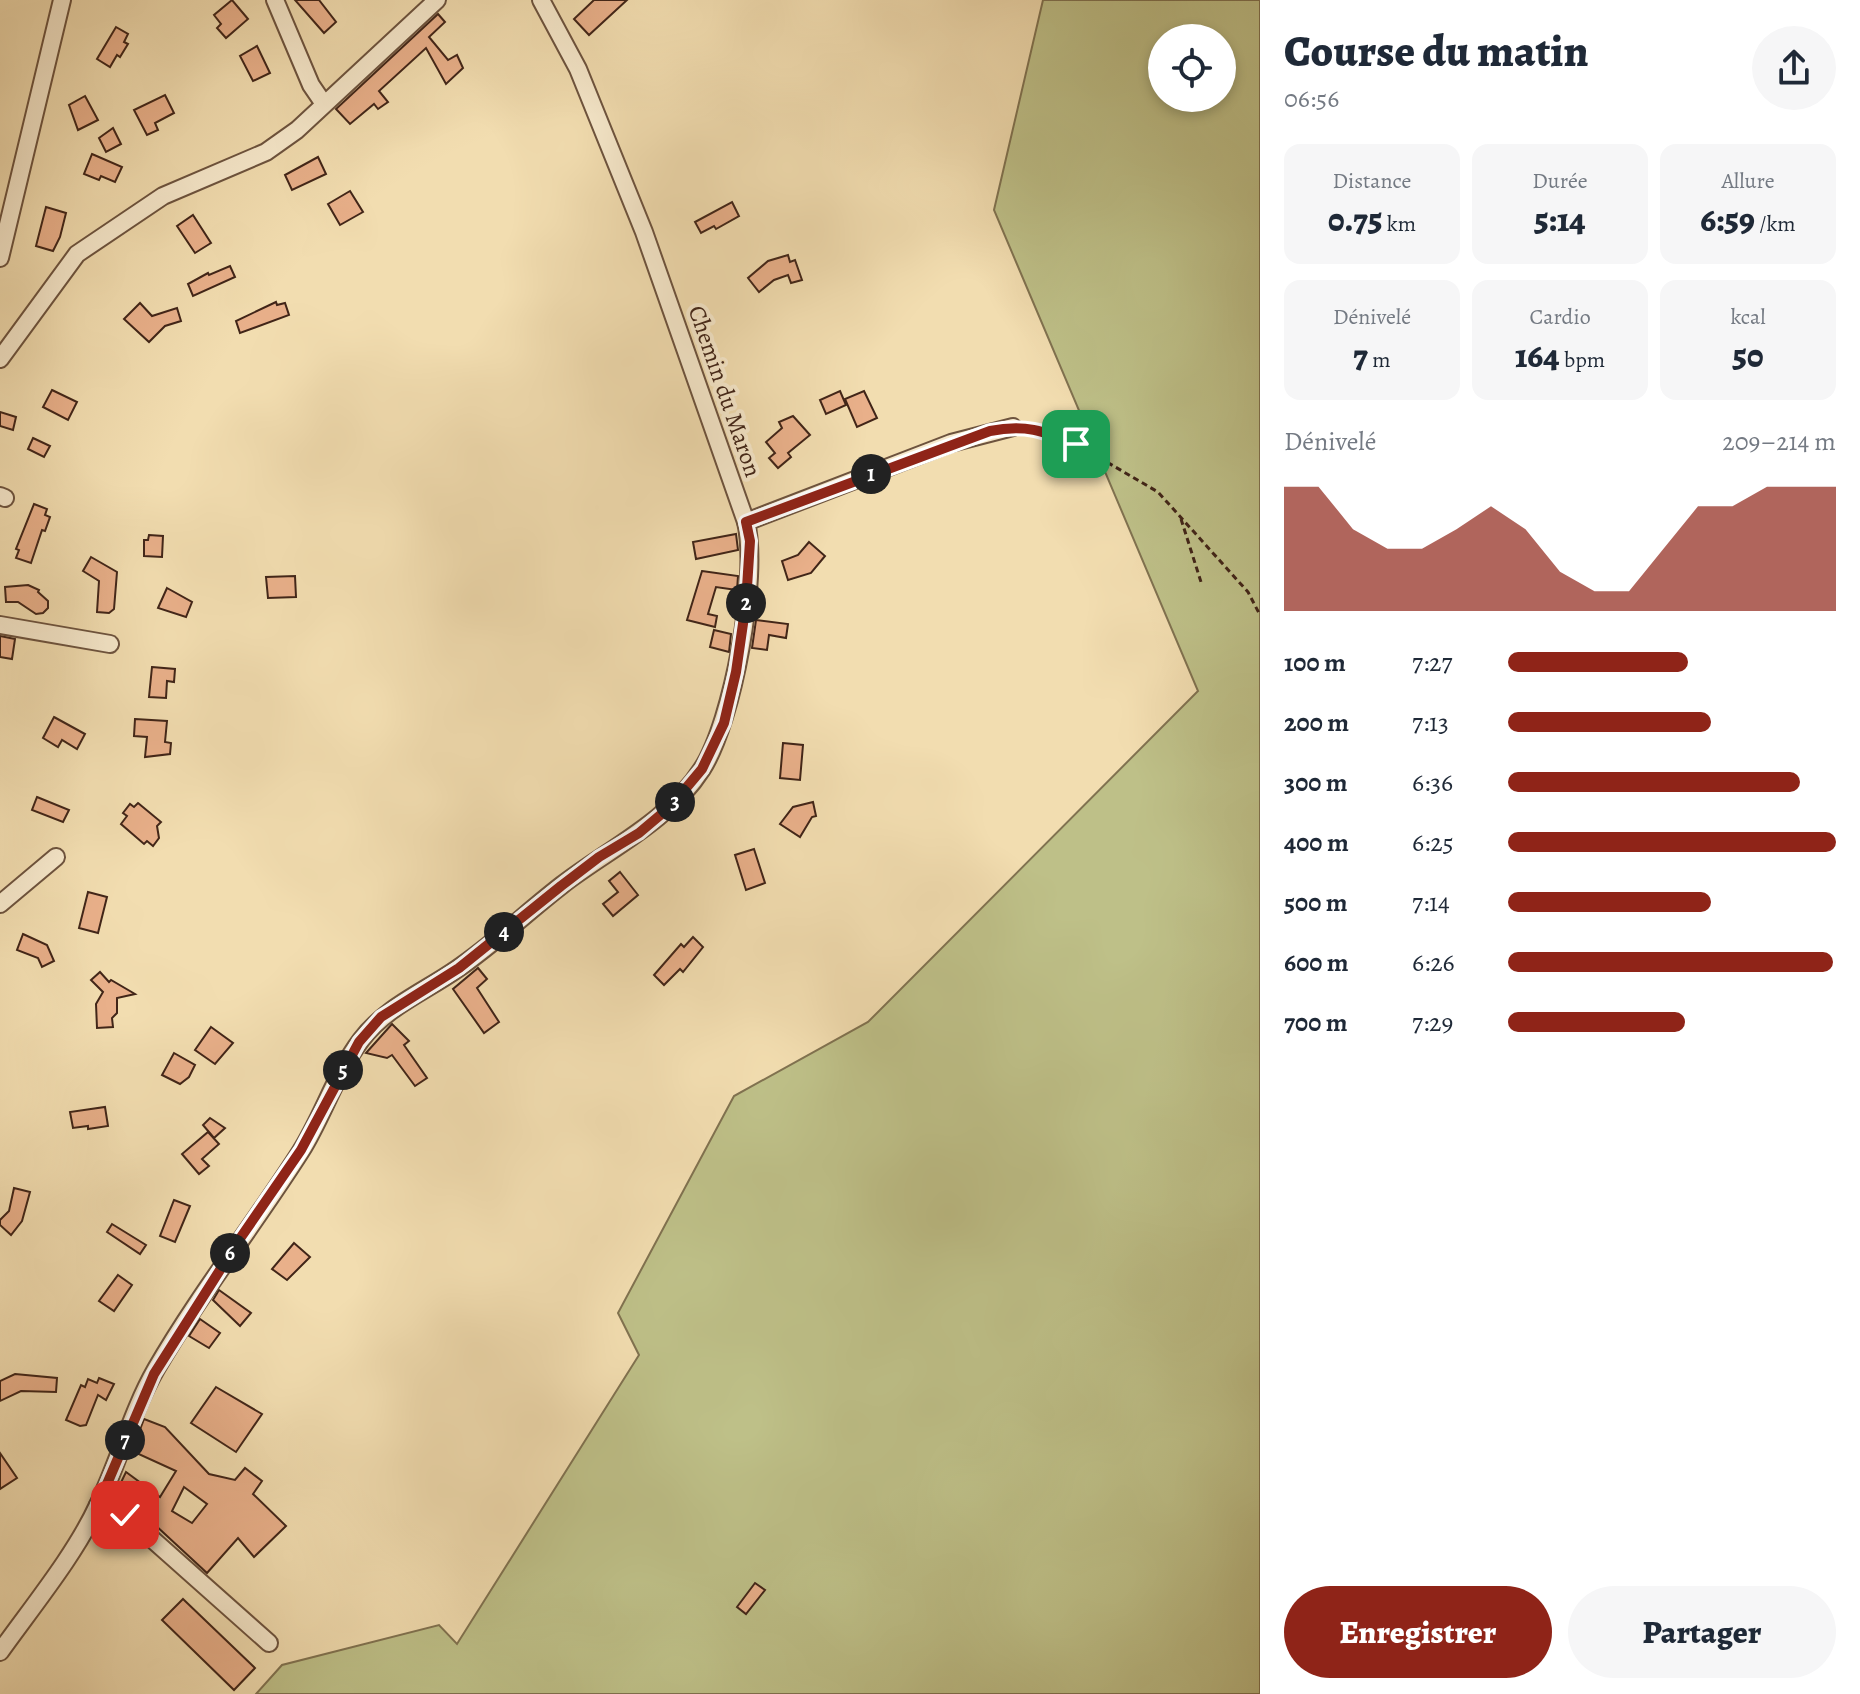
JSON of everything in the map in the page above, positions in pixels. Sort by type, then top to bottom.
[{"type":"street","points":[[0,258],[6,203],[62,0]]},
{"type":"street","points":[[275,0],[311,85],[324,104]]},
{"type":"street","points":[[0,359],[77,254],[163,196],[266,152],[297,130],[358,76],[437,0]]},
{"type":"street","name":"Chemin du Maron","points":[[0,1652],[98,1505],[154,1374],[301,1150],[359,1042],[381,1017],[459,968],[561,886],[599,857],[639,833],[671,806],[702,769],[724,723],[736,672],[746,603],[750,541],[746,522],[644,232],[578,69],[541,0]]},
{"type":"street","points":[[746,522],[951,443],[1013,427]]},
{"type":"street","points":[[0,625],[110,644]]},
{"type":"street","points":[[0,904],[56,857]]},
{"type":"street","points":[[98,1505],[125,1515],[269,1643]]},
{"type":"path","points":[[1013,427],[1035,429],[1076,444],[1158,492],[1248,592],[1260,615]]},
{"type":"path","points":[[1180,515],[1201,582]]},
{"type":"green space","points":[[1043,0],[1260,0],[1260,1694],[256,1694],[282,1665],[439,1625],[457,1644],[639,1355],[618,1313],[734,1096],[868,1022],[1198,691],[994,210]]},
{"type":"building","points":[[232,0],[248,19],[226,38],[217,28],[221,24],[214,15]]},
{"type":"building","points":[[295,0],[319,0],[336,22],[324,33]]},
{"type":"building","points":[[594,0],[627,0],[589,35],[574,19]]},
{"type":"building","points":[[438,14],[445,22],[429,37],[448,60],[457,55],[463,68],[446,84],[426,48],[379,91],[388,102],[378,109],[374,104],[350,124],[336,109]]},
{"type":"building","points":[[116,27],[128,34],[124,42],[128,44],[110,67],[97,59]]},
{"type":"building","points":[[257,46],[270,73],[253,81],[240,56]]},
{"type":"building","points":[[165,95],[174,113],[155,123],[158,130],[147,135],[134,110]]},
{"type":"building","points":[[85,96],[98,120],[78,130],[69,105]]},
{"type":"building","points":[[113,128],[121,144],[106,152],[99,138]]},
{"type":"building","points":[[92,154],[122,167],[115,182],[84,174]]},
{"type":"building","points":[[318,157],[326,174],[292,190],[285,175]]},
{"type":"building","points":[[350,191],[363,212],[340,225],[328,204]]},
{"type":"building","points":[[732,202],[739,216],[716,229],[714,226],[701,233],[695,222]]},
{"type":"building","points":[[46,207],[66,213],[53,251],[36,246]]},
{"type":"building","points":[[193,215],[211,243],[195,253],[177,226]]},
{"type":"building","points":[[788,255],[790,262],[795,260],[802,280],[791,283],[788,275],[774,280],[759,292],[748,278],[768,261]]},
{"type":"building","points":[[230,266],[235,277],[193,296],[188,284]]},
{"type":"building","points":[[276,302],[277,305],[285,303],[289,315],[240,333],[236,321]]},
{"type":"building","points":[[140,303],[152,316],[177,308],[181,321],[165,326],[149,342],[124,319]]},
{"type":"building","points":[[52,390],[77,402],[68,420],[43,407]]},
{"type":"building","points":[[840,391],[846,405],[826,414],[820,400]]},
{"type":"building","points":[[864,391],[877,418],[857,427],[845,399]]},
{"type":"building","points":[[0,412],[16,417],[13,430],[0,426]]},
{"type":"building","points":[[793,416],[810,435],[788,453],[791,457],[778,468],[769,458],[775,453],[766,442],[782,428],[779,422]]},
{"type":"building","points":[[33,438],[50,446],[44,457],[28,449]]},
{"type":"building","points":[[34,504],[47,509],[45,515],[50,517],[45,531],[42,530],[31,563],[16,558],[19,550],[16,549]]},
{"type":"building","points":[[736,534],[738,550],[696,559],[693,542]]},
{"type":"building","points":[[149,535],[163,536],[162,557],[144,556],[144,540],[148,540]]},
{"type":"building","points":[[809,542],[825,556],[811,573],[788,580],[782,561],[798,555]]},
{"type":"building","points":[[91,557],[117,572],[114,609],[109,613],[97,612],[99,581],[83,571]]},
{"type":"building","points":[[702,571],[738,576],[737,590],[716,587],[708,614],[717,616],[715,627],[687,620]]},
{"type":"building","points":[[295,576],[296,597],[268,598],[266,577]]},
{"type":"building","points":[[28,585],[39,590],[48,601],[48,608],[43,613],[36,614],[18,602],[6,602],[5,587]]},
{"type":"building","points":[[167,588],[192,602],[186,617],[158,608]]},
{"type":"building","points":[[756,620],[788,624],[786,638],[769,635],[767,650],[752,648]]},
{"type":"building","points":[[714,630],[731,634],[729,652],[710,647]]},
{"type":"building","points":[[0,636],[15,639],[12,659],[0,657]]},
{"type":"building","points":[[152,667],[175,669],[174,682],[167,681],[166,698],[149,697]]},
{"type":"building","points":[[54,717],[85,734],[77,749],[62,740],[58,747],[43,738]]},
{"type":"building","points":[[135,719],[167,721],[165,742],[171,743],[170,754],[145,757],[147,737],[134,736]]},
{"type":"building","points":[[783,743],[803,745],[800,780],[780,778]]},
{"type":"building","points":[[37,797],[69,810],[63,822],[32,810]]},
{"type":"building","points":[[813,802],[816,816],[812,817],[800,837],[780,824],[793,807]]},
{"type":"building","points":[[138,803],[161,822],[157,826],[159,838],[153,846],[147,841],[144,844],[121,824],[127,816],[123,813],[130,804],[134,807]]},
{"type":"building","points":[[754,849],[765,883],[746,890],[735,855]]},
{"type":"building","points":[[620,872],[638,895],[613,916],[603,904],[618,892],[609,881]]},
{"type":"building","points":[[88,892],[107,897],[98,933],[79,928]]},
{"type":"building","points":[[23,934],[47,945],[54,961],[42,967],[38,958],[17,950]]},
{"type":"building","points":[[693,937],[703,947],[683,972],[680,969],[664,985],[654,975],[681,944],[684,947]]},
{"type":"building","points":[[478,968],[487,979],[477,988],[499,1022],[484,1033],[453,989]]},
{"type":"building","points":[[100,972],[109,982],[111,980],[135,994],[117,998],[113,1027],[97,1028],[96,1004],[103,992],[91,980]]},
{"type":"building","points":[[392,1024],[409,1041],[404,1045],[427,1078],[415,1086],[392,1055],[387,1058],[366,1053]]},
{"type":"building","points":[[211,1027],[233,1043],[215,1064],[195,1050]]},
{"type":"building","points":[[174,1053],[195,1065],[189,1077],[180,1084],[162,1075]]},
{"type":"building","points":[[105,1107],[108,1126],[73,1128],[70,1112]]},
{"type":"building","points":[[210,1118],[225,1128],[214,1138],[203,1125]]},
{"type":"building","points":[[208,1132],[219,1144],[202,1159],[209,1166],[199,1174],[182,1154]]},
{"type":"building","points":[[14,1188],[30,1192],[22,1221],[11,1235],[0,1225],[0,1220],[9,1211]]},
{"type":"building","points":[[174,1200],[190,1206],[175,1242],[160,1236]]},
{"type":"building","points":[[112,1224],[146,1245],[140,1254],[107,1232]]},
{"type":"building","points":[[294,1243],[310,1257],[287,1280],[272,1269]]},
{"type":"building","points":[[118,1275],[132,1285],[114,1311],[99,1301]]},
{"type":"building","points":[[219,1290],[251,1313],[240,1326],[213,1300]]},
{"type":"building","points":[[200,1319],[220,1333],[209,1348],[189,1336]]},
{"type":"building","points":[[15,1374],[57,1378],[56,1392],[21,1391],[0,1401],[0,1381]]},
{"type":"building","points":[[99,1378],[114,1384],[106,1400],[98,1395],[86,1425],[80,1426],[66,1420],[81,1385],[85,1387],[88,1379],[97,1383]]},
{"type":"building","points":[[216,1387],[262,1414],[236,1452],[191,1423]]},
{"type":"building","points":[[144,1419],[165,1427],[209,1474],[235,1480],[245,1468],[262,1481],[253,1494],[286,1526],[254,1557],[238,1538],[207,1573],[126,1498],[123,1502],[113,1499],[126,1472],[160,1497],[176,1471],[132,1451]],"holes":[[[184,1487],[207,1504],[192,1523],[172,1511]]]},
{"type":"building","points":[[0,1453],[17,1478],[0,1489]]},
{"type":"building","points":[[755,1583],[765,1590],[746,1614],[737,1607]]},
{"type":"building","points":[[183,1599],[255,1668],[234,1690],[162,1620]]},
{"type":"route","points":[[125,1515],[98,1505],[154,1374],[239,1240],[301,1150],[359,1042],[381,1017],[459,968],[599,857],[639,833],[671,806],[702,769],[724,723],[736,672],[746,603],[750,541],[746,522],[990,431],[1013,427],[1035,429],[1076,444]]}]
